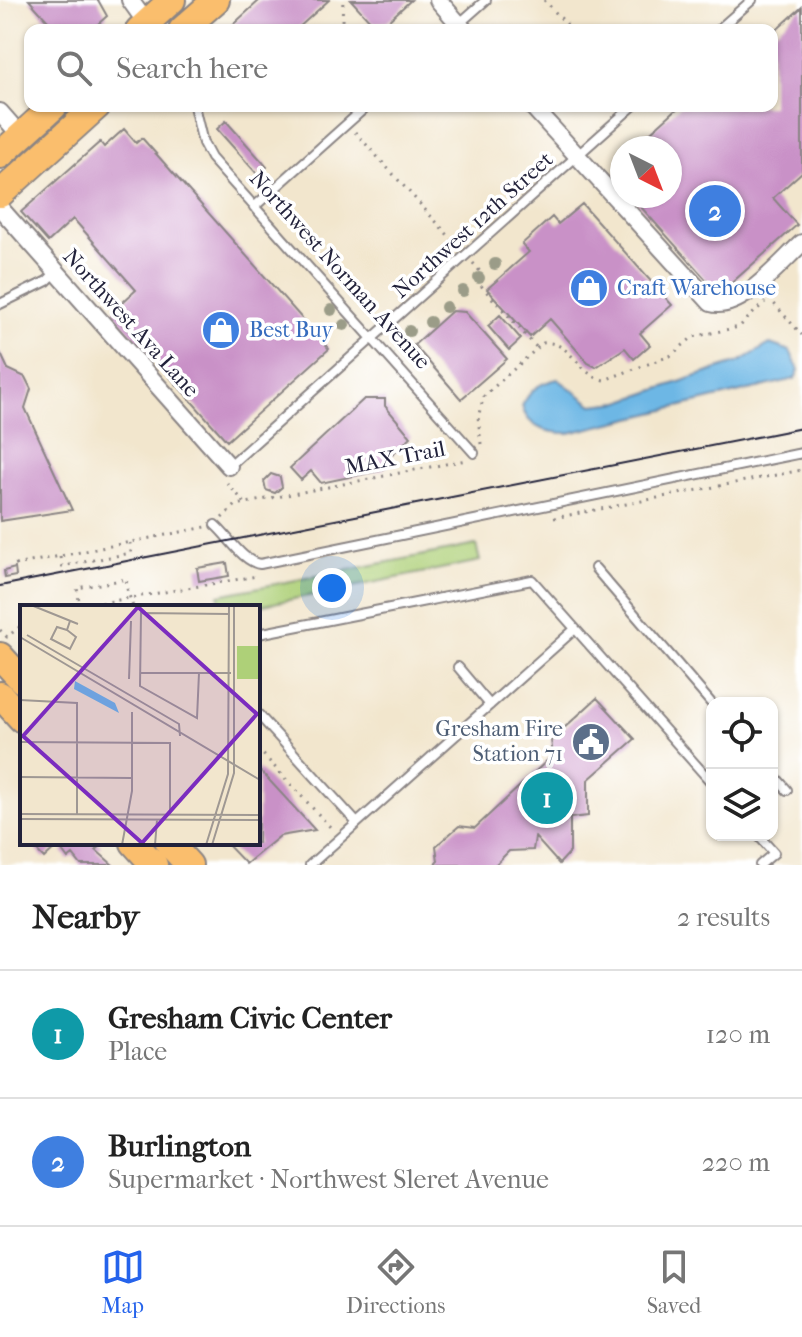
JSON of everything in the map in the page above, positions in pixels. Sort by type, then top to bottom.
[{"type":"main road","points":[[150,24],[172,0]]},
{"type":"main road","points":[[189,24],[216,0]]},
{"type":"main road","points":[[0,155],[47,112]]},
{"type":"main road","points":[[0,194],[90,112]]},
{"type":"main road","points":[[0,656],[20,678]]},
{"type":"main road","points":[[136,845],[154,865]]},
{"type":"main road","points":[[171,845],[189,865]]},
{"type":"street","points":[[130,0],[144,24]]},
{"type":"street","points":[[438,0],[455,24]]},
{"type":"street","points":[[0,112],[21,136]]},
{"type":"street","points":[[537,112],[704,298],[722,306],[737,300],[802,243]]},
{"type":"street","name":"Northwest Ava Lane","points":[[0,208],[227,473]]},
{"type":"lane","points":[[462,24],[486,0]]},
{"type":"lane","points":[[725,24],[752,0]]},
{"type":"lane","name":"Northwest Norman Avenue","points":[[196,112],[206,150],[474,453]]},
{"type":"lane","points":[[254,207],[360,112]]},
{"type":"lane","name":"Northwest 12th Street","points":[[227,473],[626,112]]},
{"type":"lane","points":[[0,304],[47,281],[56,272]]},
{"type":"lane","points":[[215,525],[234,541],[246,559],[260,564],[802,453]]},
{"type":"lane","points":[[595,568],[706,697]]},
{"type":"lane","points":[[260,634],[532,580],[706,776]]},
{"type":"lane","points":[[310,865],[575,629]]},
{"type":"lane","points":[[458,667],[490,705]]},
{"type":"lane","points":[[260,716],[357,823]]},
{"type":"lane","points":[[778,780],[787,790]]},
{"type":"lane","points":[[760,865],[774,853],[763,841]]},
{"type":"path","points":[[342,21],[343,0]]},
{"type":"path","points":[[544,0],[566,24]]},
{"type":"path","points":[[347,123],[483,275],[476,280],[537,348],[543,343],[560,345],[593,378],[604,380],[670,356],[693,337],[739,327],[765,302]]},
{"type":"path","points":[[769,298],[802,335]]},
{"type":"path","name":"MAX Trail","points":[[130,543],[215,525],[236,505],[465,461],[481,446],[478,417],[484,396],[537,348]]},
{"type":"path","points":[[227,473],[246,504]]},
{"type":"path","points":[[15,565],[130,543],[131,553],[62,566],[60,557]]},
{"type":"path","points":[[80,605],[77,588],[127,579],[132,605]]},
{"type":"path","points":[[0,630],[7,637],[20,627]]},
{"type":"path","points":[[260,751],[331,828]]},
{"type":"green space","points":[[476,545],[480,561],[260,606],[221,605],[219,595]]},
{"type":"water","points":[[770,344],[790,351],[799,370],[795,379],[569,433],[534,425],[522,406],[536,388],[558,379],[593,405],[620,402],[739,362]]},
{"type":"building","points":[[29,0],[98,0],[107,16],[98,24],[51,24]]},
{"type":"building","points":[[260,0],[329,0],[303,24],[234,24]]},
{"type":"building","points":[[351,0],[411,0],[387,22],[372,23]]},
{"type":"building","points":[[802,7],[802,172],[773,198],[797,225],[719,294],[642,208],[682,208],[682,136],[646,136],[673,112],[778,112],[778,29]]},
{"type":"building","points":[[226,121],[267,167],[258,175],[217,129]]},
{"type":"building","points":[[124,129],[136,143],[142,138],[329,349],[227,441],[112,312],[136,290],[77,223],[73,219],[48,242],[21,212],[100,142],[104,147]]},
{"type":"building","name":"Craft Warehouse","points":[[582,204],[672,305],[640,333],[650,345],[634,359],[625,348],[596,367],[588,363],[550,319],[530,337],[487,289],[529,252],[522,244],[552,217],[558,224]]},
{"type":"building","points":[[452,311],[465,312],[507,359],[461,399],[414,345]]},
{"type":"building","points":[[500,315],[521,339],[509,350],[488,326]]},
{"type":"building","points":[[0,352],[8,369],[25,377],[31,389],[25,408],[72,510],[0,521]]},
{"type":"building","points":[[364,399],[385,399],[385,406],[411,437],[388,458],[392,462],[382,470],[321,483],[311,471],[301,480],[290,468]]},
{"type":"building","points":[[271,474],[280,477],[282,487],[275,493],[266,490],[264,481]]},
{"type":"building","points":[[227,563],[229,576],[199,581],[197,568]]},
{"type":"building","points":[[15,568],[16,576],[5,578],[4,571]]},
{"type":"building","points":[[597,698],[635,739],[588,780],[588,816],[570,818],[570,852],[559,864],[535,837],[533,850],[509,851],[495,865],[434,865],[438,861],[436,846],[459,826],[475,828],[553,755],[551,740]]},
{"type":"building","points":[[260,770],[315,830],[280,836],[246,864],[228,845],[260,845]]},
{"type":"building","points":[[32,845],[58,845],[44,858]]},
{"type":"building","points":[[69,845],[100,845],[96,850],[113,865],[81,865],[73,855],[68,859],[62,851]]},
{"type":"tram line","points":[[0,586],[802,428]]},
{"type":"place","name":"Burlington","points":[[715,211]]},
{"type":"place","name":"Craft Warehouse","points":[[589,288]]},
{"type":"place","name":"Best Buy","points":[[221,330]]},
{"type":"place","name":"Gresham Fire Station 71","points":[[591,742]]},
{"type":"place","name":"Gresham Civic Center","points":[[547,798]]}]
